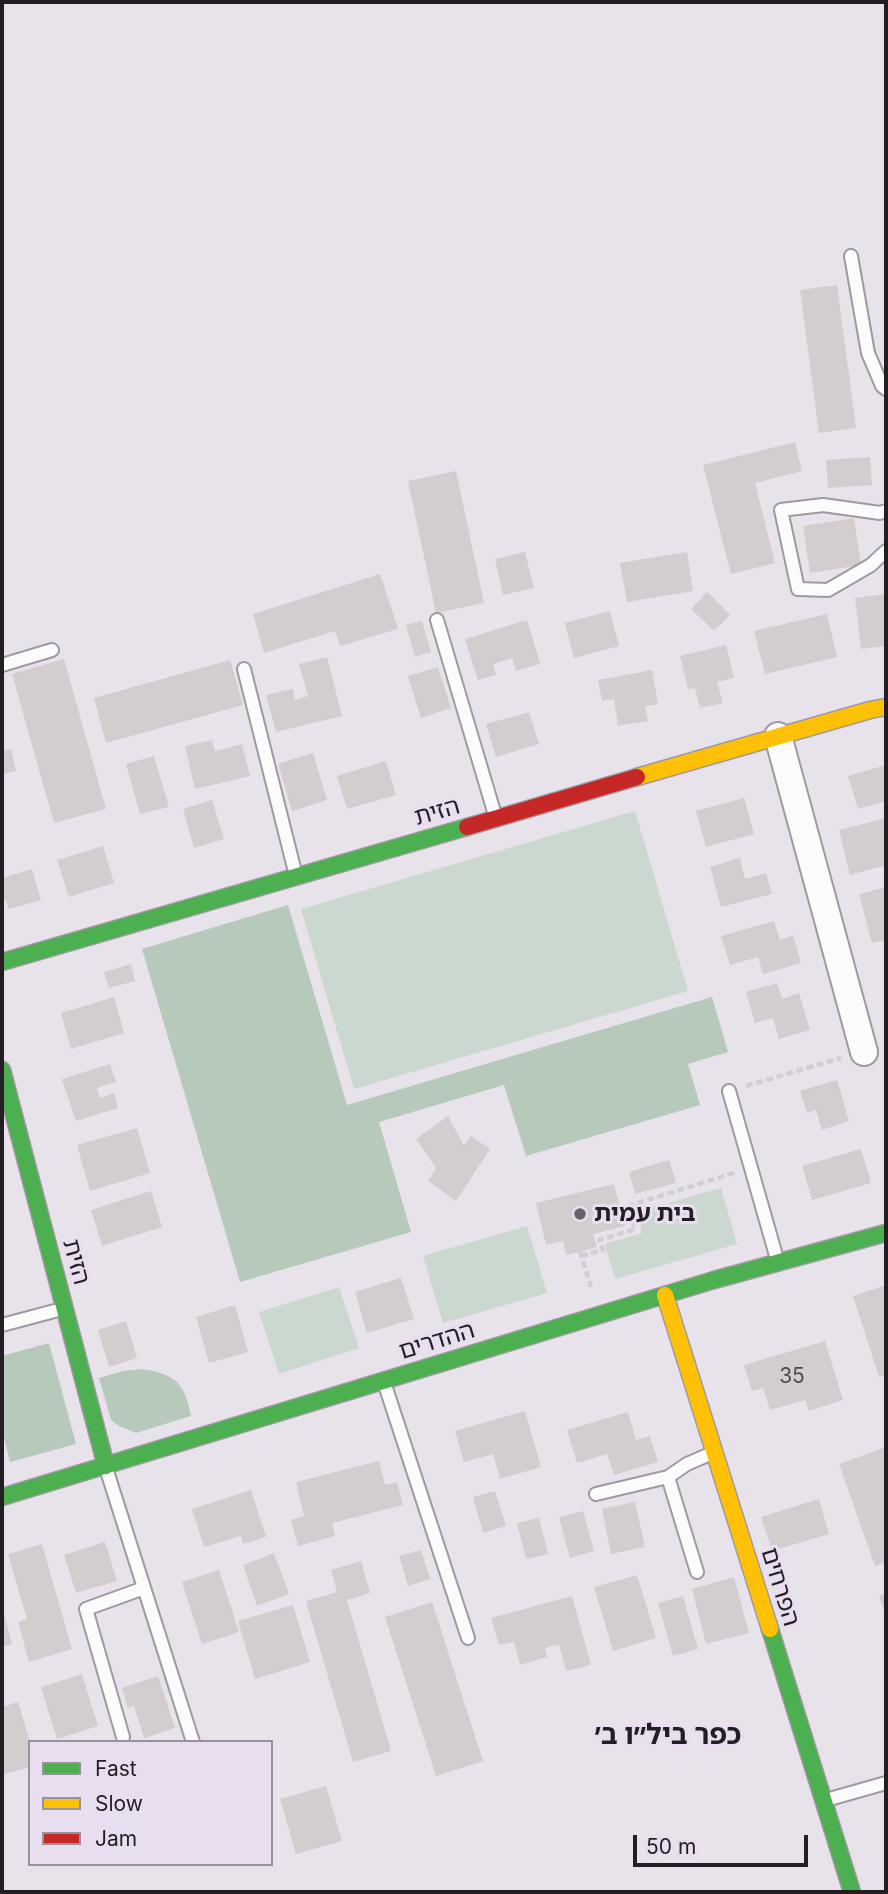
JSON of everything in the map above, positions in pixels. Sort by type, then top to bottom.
[{"type":"street","name":"הזית","points":[[2,962],[886,707]]},
{"type":"street","points":[[778,736],[864,1052]]},
{"type":"street","name":"הזית","points":[[2,1070],[12,1147],[65,1309],[106,1466]]},
{"type":"street","name":"ההדרים","points":[[2,1497],[665,1295],[886,1233]]},
{"type":"street","name":"הפרחים","points":[[665,1295],[852,1892]]},
{"type":"lane","points":[[851,256],[868,353],[882,386],[886,389]]},
{"type":"lane","points":[[886,511],[880,513],[823,505],[781,510],[798,589],[828,590],[871,565],[886,551]]},
{"type":"lane","points":[[438,620],[496,818]]},
{"type":"lane","points":[[2,665],[52,650]]},
{"type":"lane","points":[[244,668],[296,876]]},
{"type":"lane","points":[[729,1091],[779,1263]]},
{"type":"lane","points":[[2,1325],[65,1309]]},
{"type":"lane","points":[[383,1381],[468,1638]]},
{"type":"lane","points":[[596,1493],[668,1477],[687,1464],[714,1452]]},
{"type":"lane","points":[[106,1466],[192,1740]]},
{"type":"lane","points":[[668,1477],[697,1572]]},
{"type":"lane","points":[[123,1737],[86,1609],[144,1588]]},
{"type":"lane","points":[[822,1801],[886,1783]]},
{"type":"path","points":[[729,1091],[864,1052]]},
{"type":"path","points":[[599,1315],[581,1253],[603,1250],[599,1240],[635,1229],[628,1206],[751,1168]]},
{"type":"shaded area","points":[[635,811],[688,991],[354,1089],[301,909]]},
{"type":"shaded area","points":[[721,1188],[737,1244],[615,1279],[605,1244],[642,1233],[637,1212]]},
{"type":"shaded area","points":[[527,1226],[547,1293],[443,1323],[423,1256]]},
{"type":"shaded area","points":[[339,1287],[359,1348],[279,1374],[259,1312]]},
{"type":"green space","points":[[288,905],[347,1105],[712,997],[728,1052],[688,1064],[700,1105],[526,1156],[504,1085],[379,1122],[411,1232],[240,1282],[142,949]]},
{"type":"green space","points":[[49,1343],[76,1444],[10,1462],[2,1430],[2,1356]]},
{"type":"green space","points":[[142,1369],[163,1374],[177,1382],[185,1395],[191,1416],[136,1433],[111,1420],[99,1378]]},
{"type":"building","points":[[837,285],[856,428],[819,433],[800,290]]},
{"type":"building","points":[[795,442],[802,471],[755,483],[775,563],[731,574],[703,465]]},
{"type":"building","points":[[870,457],[872,485],[828,488],[826,460]]},
{"type":"building","points":[[456,471],[484,603],[436,613],[408,481]]},
{"type":"building","points":[[854,518],[861,565],[810,573],[803,526]]},
{"type":"building","points":[[525,552],[534,588],[503,595],[495,559]]},
{"type":"building","points":[[687,552],[693,591],[627,602],[620,563]]},
{"type":"building","points":[[380,574],[398,629],[340,646],[335,631],[264,653],[253,614]]},
{"type":"building","points":[[707,592],[730,615],[714,631],[691,609]]},
{"type":"building","points":[[886,594],[886,646],[861,649],[855,598]]},
{"type":"building","points":[[610,611],[619,646],[574,658],[565,623]]},
{"type":"building","points":[[827,614],[837,657],[765,674],[754,631]]},
{"type":"building","points":[[527,620],[540,664],[516,671],[512,658],[493,664],[496,675],[478,680],[465,639]]},
{"type":"building","points":[[422,621],[431,652],[415,657],[406,625]]},
{"type":"building","points":[[726,645],[734,678],[717,682],[723,703],[700,708],[695,688],[688,689],[680,656]]},
{"type":"building","points":[[327,657],[342,716],[276,732],[266,695],[293,689],[295,700],[308,696],[299,664]]},
{"type":"building","points":[[64,659],[106,809],[54,823],[12,674]]},
{"type":"building","points":[[230,660],[243,705],[106,743],[94,698]]},
{"type":"building","points":[[438,667],[451,708],[421,718],[408,676]]},
{"type":"building","points":[[652,670],[658,704],[645,706],[648,721],[618,726],[614,699],[602,701],[598,680]]},
{"type":"building","points":[[529,712],[539,744],[496,757],[486,724]]},
{"type":"building","points":[[212,740],[215,751],[242,744],[250,776],[195,789],[185,746]]},
{"type":"building","points":[[11,749],[16,771],[2,774],[2,751]]},
{"type":"building","points":[[313,753],[327,800],[292,811],[278,764]]},
{"type":"building","points":[[154,756],[169,807],[140,814],[126,764]]},
{"type":"building","points":[[386,761],[396,795],[347,809],[337,776]]},
{"type":"building","points":[[886,765],[886,801],[858,809],[848,776]]},
{"type":"building","points":[[744,798],[754,834],[706,847],[696,811]]},
{"type":"building","points":[[212,800],[224,839],[194,848],[183,809]]},
{"type":"building","points":[[886,818],[886,865],[850,875],[839,830]]},
{"type":"building","points":[[103,846],[114,883],[69,897],[57,860]]},
{"type":"building","points":[[740,858],[745,879],[766,873],[772,894],[721,907],[710,867]]},
{"type":"building","points":[[32,869],[41,900],[9,909],[5,899],[2,900],[2,878]]},
{"type":"building","points":[[886,887],[886,940],[872,943],[859,894]]},
{"type":"building","points":[[774,921],[780,940],[793,935],[801,963],[763,974],[758,957],[730,965],[721,936]]},
{"type":"building","points":[[131,964],[135,981],[109,988],[104,972]]},
{"type":"building","points":[[777,983],[782,999],[799,993],[810,1030],[779,1039],[773,1018],[755,1023],[746,992]]},
{"type":"building","points":[[114,997],[124,1033],[71,1049],[61,1013]]},
{"type":"building","points":[[110,1064],[116,1082],[97,1088],[100,1098],[114,1093],[118,1108],[76,1121],[62,1079]]},
{"type":"building","points":[[837,1080],[849,1121],[822,1130],[816,1110],[807,1113],[800,1091]]},
{"type":"building","points":[[448,1116],[464,1146],[471,1136],[490,1149],[456,1201],[428,1181],[436,1168],[416,1139]]},
{"type":"building","points":[[137,1128],[150,1173],[90,1191],[77,1145]]},
{"type":"building","points":[[861,1149],[871,1183],[812,1200],[802,1166]]},
{"type":"building","points":[[669,1160],[676,1183],[635,1194],[629,1172]]},
{"type":"building","name":"בית עמית","points":[[614,1184],[625,1226],[593,1234],[597,1247],[566,1255],[563,1241],[546,1245],[536,1203]]},
{"type":"building","points":[[151,1191],[162,1227],[102,1246],[91,1210]]},
{"type":"building","points":[[401,1278],[414,1319],[367,1333],[355,1292]]},
{"type":"building","points":[[886,1285],[886,1375],[879,1377],[853,1296]]},
{"type":"building","points":[[235,1305],[248,1352],[209,1363],[196,1317]]},
{"type":"building","points":[[126,1321],[137,1358],[109,1367],[98,1330]]},
{"type":"building","points":[[825,1341],[843,1400],[809,1411],[805,1400],[770,1410],[763,1388],[752,1391],[744,1365]]},
{"type":"building","points":[[525,1411],[541,1467],[500,1479],[493,1454],[464,1462],[455,1431]]},
{"type":"building","points":[[628,1412],[636,1440],[650,1436],[658,1462],[614,1475],[607,1454],[577,1463],[567,1430]]},
{"type":"building","points":[[886,1447],[886,1562],[875,1566],[839,1464]]},
{"type":"building","points":[[379,1461],[385,1485],[397,1482],[403,1505],[332,1523],[335,1536],[298,1546],[291,1520],[304,1516],[296,1482]]},
{"type":"building","points":[[251,1490],[266,1537],[243,1544],[241,1536],[204,1547],[192,1509]]},
{"type":"building","points":[[495,1491],[506,1526],[483,1533],[473,1497]]},
{"type":"building","points":[[819,1499],[829,1534],[772,1551],[761,1517]]},
{"type":"building","points":[[635,1502],[645,1547],[611,1554],[602,1509]]},
{"type":"building","points":[[583,1511],[594,1551],[570,1558],[559,1517]]},
{"type":"building","points":[[539,1518],[548,1554],[526,1559],[517,1523]]},
{"type":"building","points":[[105,1542],[117,1581],[76,1593],[64,1555]]},
{"type":"building","points":[[42,1544],[72,1649],[29,1662],[18,1622],[27,1619],[8,1554]]},
{"type":"building","points":[[421,1550],[430,1579],[408,1586],[399,1556]]},
{"type":"building","points":[[274,1553],[289,1594],[257,1606],[243,1565]]},
{"type":"building","points":[[361,1561],[370,1593],[347,1600],[391,1751],[353,1762],[306,1601],[337,1592],[331,1570]]},
{"type":"building","points":[[219,1570],[239,1632],[202,1644],[182,1582]]},
{"type":"building","points":[[637,1575],[656,1638],[613,1651],[594,1587]]},
{"type":"building","points":[[734,1577],[749,1633],[706,1644],[692,1589]]},
{"type":"building","points":[[886,1593],[886,1616],[879,1596]]},
{"type":"building","points":[[572,1596],[591,1665],[566,1671],[559,1644],[545,1648],[547,1657],[520,1665],[514,1642],[499,1645],[491,1618]]},
{"type":"building","points":[[683,1596],[698,1649],[673,1656],[658,1603]]},
{"type":"building","points":[[432,1602],[483,1761],[436,1776],[385,1617]]},
{"type":"building","points":[[293,1605],[310,1662],[255,1679],[238,1621]]},
{"type":"building","points":[[4,1614],[12,1644],[2,1647],[2,1615]]},
{"type":"building","points":[[82,1674],[98,1726],[57,1739],[41,1687]]},
{"type":"building","points":[[158,1676],[175,1728],[144,1738],[134,1706],[128,1708],[122,1688]]},
{"type":"building","points":[[18,1702],[29,1740],[28,1768],[4,1774],[2,1768],[2,1707]]},
{"type":"building","points":[[326,1786],[342,1841],[296,1854],[280,1799]]},
{"type":"traffic: fast","points":[[2,962],[467,827]]},
{"type":"traffic: fast","points":[[2,1070],[106,1466]]},
{"type":"traffic: fast","points":[[2,1497],[714,1280],[886,1233]]},
{"type":"traffic: fast","points":[[770,1629],[852,1892]]},
{"type":"traffic: slow","points":[[637,777],[886,707]]},
{"type":"traffic: slow","points":[[665,1295],[770,1629]]},
{"type":"traffic: jam","points":[[467,827],[637,777]]},
{"type":"place","name":"בית עמית","points":[[580,1214]]},
{"type":"district","name":"כפר ביל״ו ב׳","points":[[668,1736]]}]
